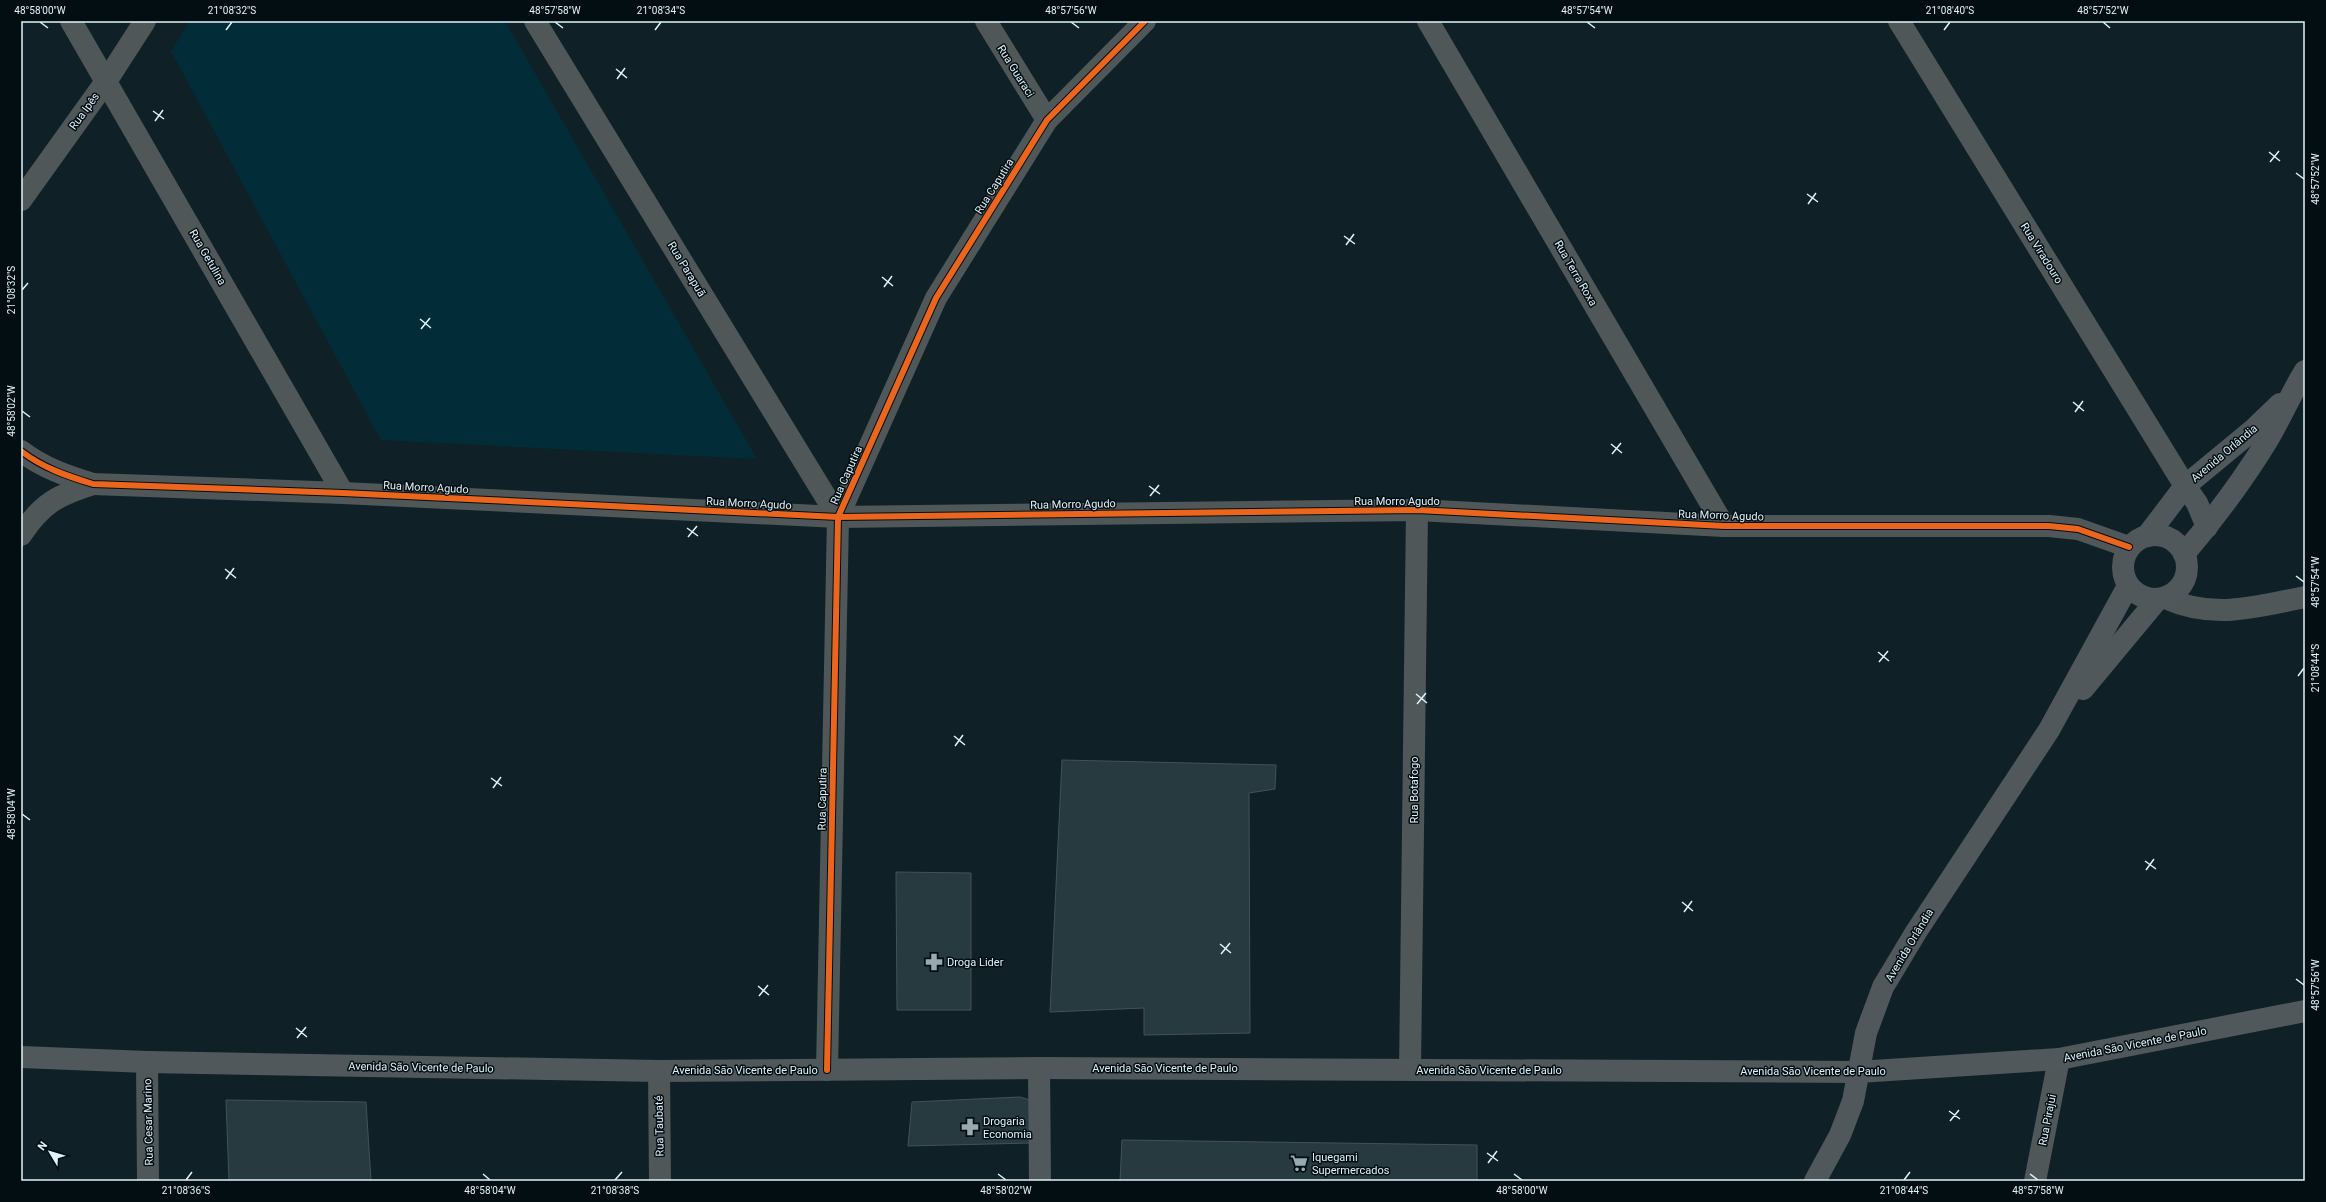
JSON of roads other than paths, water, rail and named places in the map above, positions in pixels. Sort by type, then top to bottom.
[{"type":"main road","name":"Avenida Orlândia","points":[[2184,554],[2207,528],[2267,440],[2305,371]]},
{"type":"main road","name":"Avenida Orlândia","points":[[2138,542],[2185,486],[2254,429],[2291,394]]},
{"type":"main road","points":[[2185,486],[2197,503],[2207,528]]},
{"type":"main road","points":[[2158,535],[2169,538],[2178,545],[2184,554],[2187,565],[2182,585],[2161,599],[2146,599],[2136,594],[2128,586],[2123,574],[2123,560],[2138,542],[2158,535]]},
{"type":"main road","name":"Avenida Orlândia","points":[[1815,1181],[1840,1135],[1853,1101],[1866,1033],[1883,987],[1916,932],[2049,730],[2128,586]]},
{"type":"main road","name":"Avenida Orlândia","points":[[2049,730],[2161,599]]},
{"type":"main road","name":"Avenida São Vicente de Paulo","points":[[21,1057],[147,1062],[659,1071],[1039,1068],[1858,1072],[2060,1058],[2305,1011]]},
{"type":"main road","points":[[1039,1068],[1040,1181]]},
{"type":"street","name":"Rua Getulina","points":[[71,21],[107,80],[343,493]]},
{"type":"street","name":"Rua Ipês","points":[[21,200],[107,80],[145,21]]},
{"type":"street","name":"Rua Parapuã","points":[[535,21],[838,518]]},
{"type":"street","name":"Rua Guaraci","points":[[986,21],[1047,120]]},
{"type":"street","name":"Rua Caputira","points":[[827,1070],[838,518],[936,298],[1047,120],[1145,21]]},
{"type":"street","name":"Rua Terra Roxa","points":[[1428,21],[1724,526]]},
{"type":"street","name":"Rua Viradouro","points":[[1899,21],[2185,486]]},
{"type":"street","name":"Rua Morro Agudo","points":[[21,451],[34,461],[60,474],[93,484],[343,493],[838,518],[1417,510],[1724,526],[2049,526],[2078,529],[2138,542]]},
{"type":"street","points":[[21,535],[33,517],[48,502],[64,493],[93,484]]},
{"type":"street","name":"Rua Botafogo","points":[[1410,1070],[1417,510]]},
{"type":"street","points":[[2161,599],[2184,607],[2214,611],[2242,609],[2305,597]]},
{"type":"street","name":"Rua Pirajui","points":[[2035,1181],[2060,1058]]},
{"type":"street","name":"Rua Cesar Marino","points":[[147,1062],[148,1181]]},
{"type":"street","name":"Rua Taubaté","points":[[659,1071],[660,1181]]},
{"type":"place","name":"Droga Lider","points":[[934,962]]},
{"type":"place","name":"Drogaria Economia","points":[[970,1127]]},
{"type":"place","name":"Iquegami Supermercados","points":[[1299,1163]]}]
